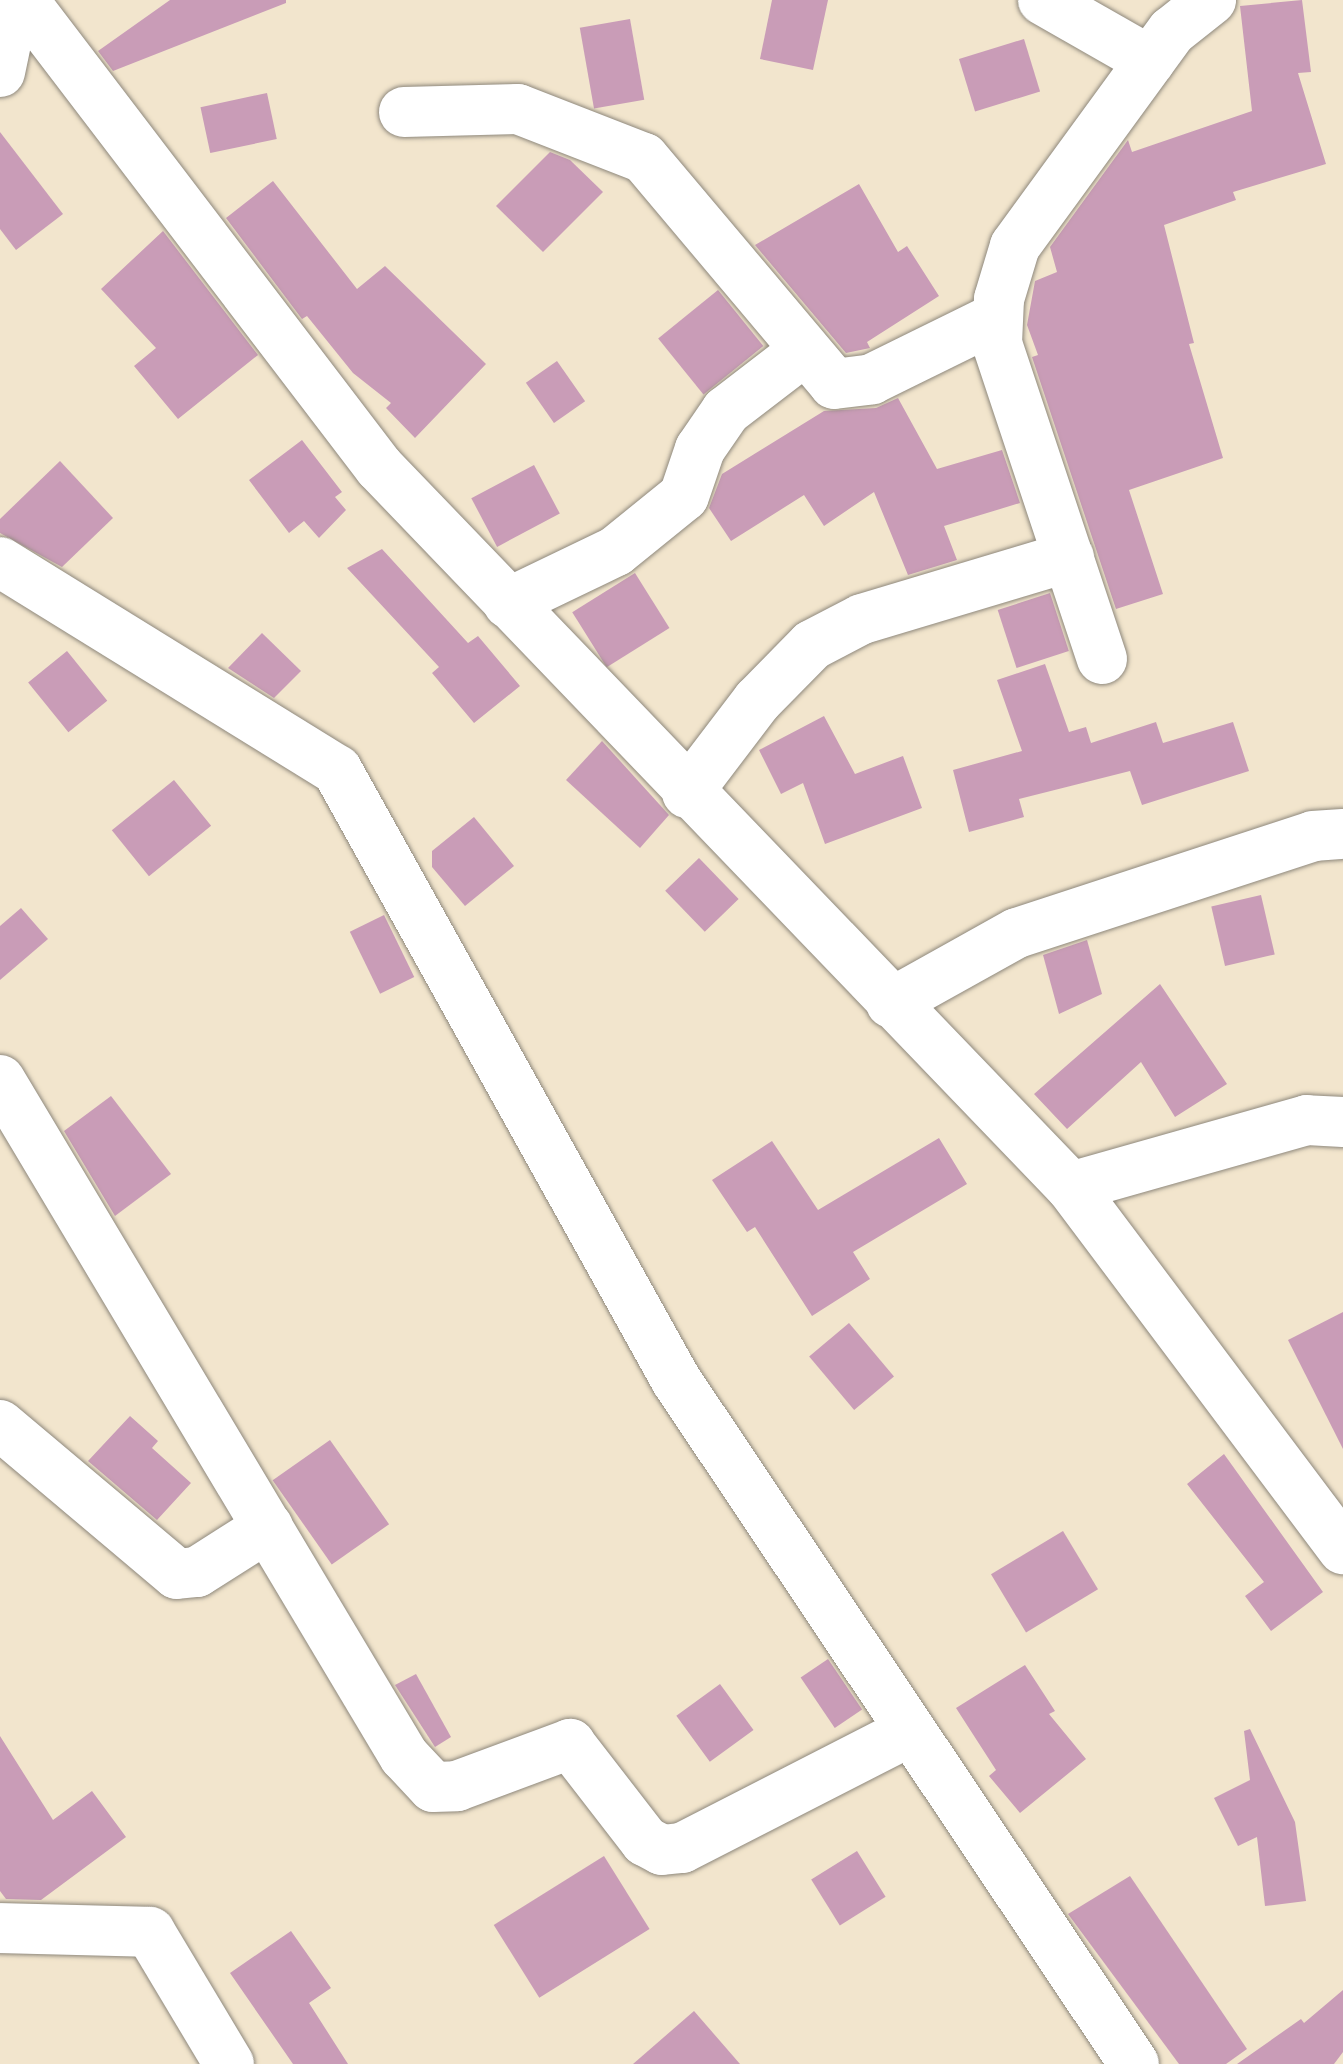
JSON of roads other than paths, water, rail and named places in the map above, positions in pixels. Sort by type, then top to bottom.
[{"type":"street","points":[[0,72],[15,0]]},
{"type":"street","points":[[23,0],[378,467],[687,793],[1071,1187],[1343,1548]]},
{"type":"street","points":[[1044,0],[1150,61]]},
{"type":"street","points":[[404,112],[518,109],[644,158],[803,352],[834,384],[852,385],[1002,290],[1150,61],[1172,31],[1211,0]]},
{"type":"street","points":[[1002,290],[997,343],[1102,659]]},
{"type":"street","points":[[508,604],[616,551],[684,496],[700,449],[726,411],[803,352]]},
{"type":"street","points":[[687,793],[757,701],[812,644],[862,619],[1068,557]]},
{"type":"street","points":[[0,562],[337,770],[676,1380],[1134,2064]]},
{"type":"street","points":[[891,1003],[1017,933],[1313,836],[1343,834]]},
{"type":"street","points":[[0,1080],[404,1756],[434,1787],[457,1786],[570,1744],[644,1841],[662,1850],[682,1848],[912,1731]]},
{"type":"street","points":[[1071,1187],[1307,1120],[1343,1122]]},
{"type":"street","points":[[0,1425],[177,1574],[197,1572],[268,1528]]},
{"type":"street","points":[[0,1928],[150,1932],[229,2064]]}]
